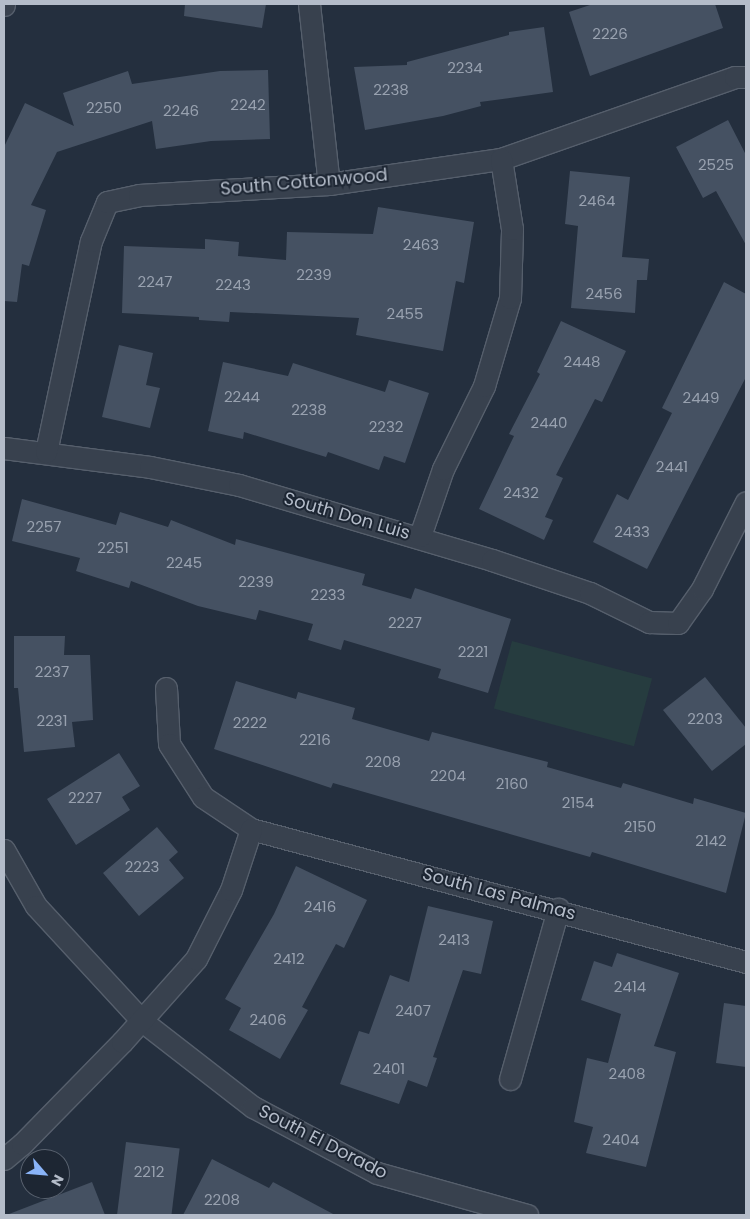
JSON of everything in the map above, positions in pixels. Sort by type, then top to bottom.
[{"type":"street","points":[[308,4],[330,184]]},
{"type":"street","name":"South Cottonwood","points":[[46,452],[90,241],[107,202],[139,195],[330,184],[501,159],[735,77],[746,77]]},
{"type":"street","points":[[420,536],[444,469],[484,386],[510,298],[512,229],[501,159]]},
{"type":"street","name":"South Don Luis","points":[[4,448],[150,466],[239,485],[420,536],[590,593],[649,622],[678,623],[702,589],[746,502]]},
{"type":"street","name":"South Las Palmas","points":[[166,688],[169,744],[203,797],[251,829],[558,909],[746,962]]},
{"type":"street","points":[[4,1159],[22,1144],[142,1021],[196,958],[231,890],[251,829]]},
{"type":"street","name":"South El Dorado","points":[[4,850],[36,906],[142,1021],[253,1107],[377,1173],[527,1215]]},
{"type":"street","points":[[510,1079],[558,909]]},
{"type":"green space","points":[[512,641],[652,679],[634,746],[494,709]]},
{"type":"building","points":[[185,4],[266,4],[262,28],[184,16]]},
{"type":"building","points":[[593,4],[715,4],[723,28],[590,76],[569,12]]},
{"type":"building","points":[[544,27],[553,92],[480,102],[481,106],[443,116],[365,130],[354,67],[407,65],[407,62],[509,35],[509,32]]},
{"type":"building","points":[[268,70],[270,139],[211,141],[156,149],[152,121],[57,152],[31,205],[46,210],[29,266],[22,264],[17,302],[4,301],[4,147],[25,103],[74,126],[63,93],[128,71],[132,84],[220,71]]},
{"type":"building","points":[[728,120],[746,155],[746,245],[716,191],[703,198],[676,147]]},
{"type":"building","points":[[570,171],[630,177],[622,257],[649,259],[647,280],[637,280],[635,313],[571,308],[578,226],[565,224]]},
{"type":"building","points":[[378,207],[474,222],[464,283],[456,281],[443,351],[356,335],[359,318],[230,312],[229,322],[199,320],[199,317],[122,313],[124,246],[205,249],[205,239],[239,242],[238,256],[286,260],[287,232],[373,234]]},
{"type":"building","points":[[724,282],[746,294],[746,377],[647,569],[593,542],[617,494],[628,500],[672,413],[662,408]]},
{"type":"building","points":[[561,321],[626,351],[602,402],[595,399],[556,475],[563,478],[545,517],[553,520],[544,540],[479,509],[514,436],[509,434],[540,374],[537,372]]},
{"type":"building","points":[[119,345],[153,353],[146,385],[160,388],[150,428],[102,417]]},
{"type":"building","points":[[223,362],[288,376],[293,363],[385,392],[389,380],[429,393],[405,463],[384,456],[379,470],[328,452],[326,457],[244,432],[243,439],[208,431]]},
{"type":"building","points":[[22,499],[116,525],[120,512],[168,527],[171,520],[235,545],[236,539],[365,574],[362,585],[411,599],[415,588],[511,619],[488,693],[438,678],[441,669],[344,640],[341,650],[308,640],[313,624],[259,610],[256,620],[198,606],[131,581],[129,588],[76,571],[80,558],[12,541]]},
{"type":"building","points":[[14,636],[65,636],[64,655],[90,655],[93,720],[72,722],[75,747],[24,752],[18,688],[14,688]]},
{"type":"building","points":[[705,677],[746,728],[746,744],[712,771],[663,710]]},
{"type":"building","points":[[236,681],[296,699],[298,692],[355,708],[352,719],[429,741],[432,732],[548,762],[547,767],[621,788],[623,783],[693,804],[694,798],[746,813],[726,893],[592,852],[590,857],[333,783],[331,788],[214,749]]},
{"type":"building","points":[[119,753],[140,786],[122,797],[130,810],[76,845],[47,799]]},
{"type":"building","points":[[157,827],[178,852],[169,860],[184,878],[139,916],[103,873]]},
{"type":"building","points":[[296,866],[367,900],[344,948],[336,944],[302,1007],[308,1010],[280,1059],[229,1030],[241,1008],[225,999],[274,914]]},
{"type":"building","points":[[428,906],[493,921],[481,974],[463,970],[433,1057],[437,1058],[427,1087],[408,1080],[399,1104],[340,1084],[359,1031],[369,1034],[390,975],[409,982]]},
{"type":"building","points":[[617,953],[679,973],[654,1046],[676,1052],[646,1167],[586,1153],[593,1127],[574,1122],[587,1058],[608,1063],[621,1014],[581,1000],[594,961],[612,967]]},
{"type":"building","points":[[724,1003],[746,1006],[746,1067],[716,1063]]},
{"type":"building","points":[[126,1142],[180,1149],[171,1215],[117,1215]]},
{"type":"building","points":[[212,1159],[269,1188],[273,1182],[335,1215],[183,1215]]},
{"type":"building","points":[[92,1182],[105,1215],[9,1214],[48,1199],[70,1199],[70,1190]]}]
